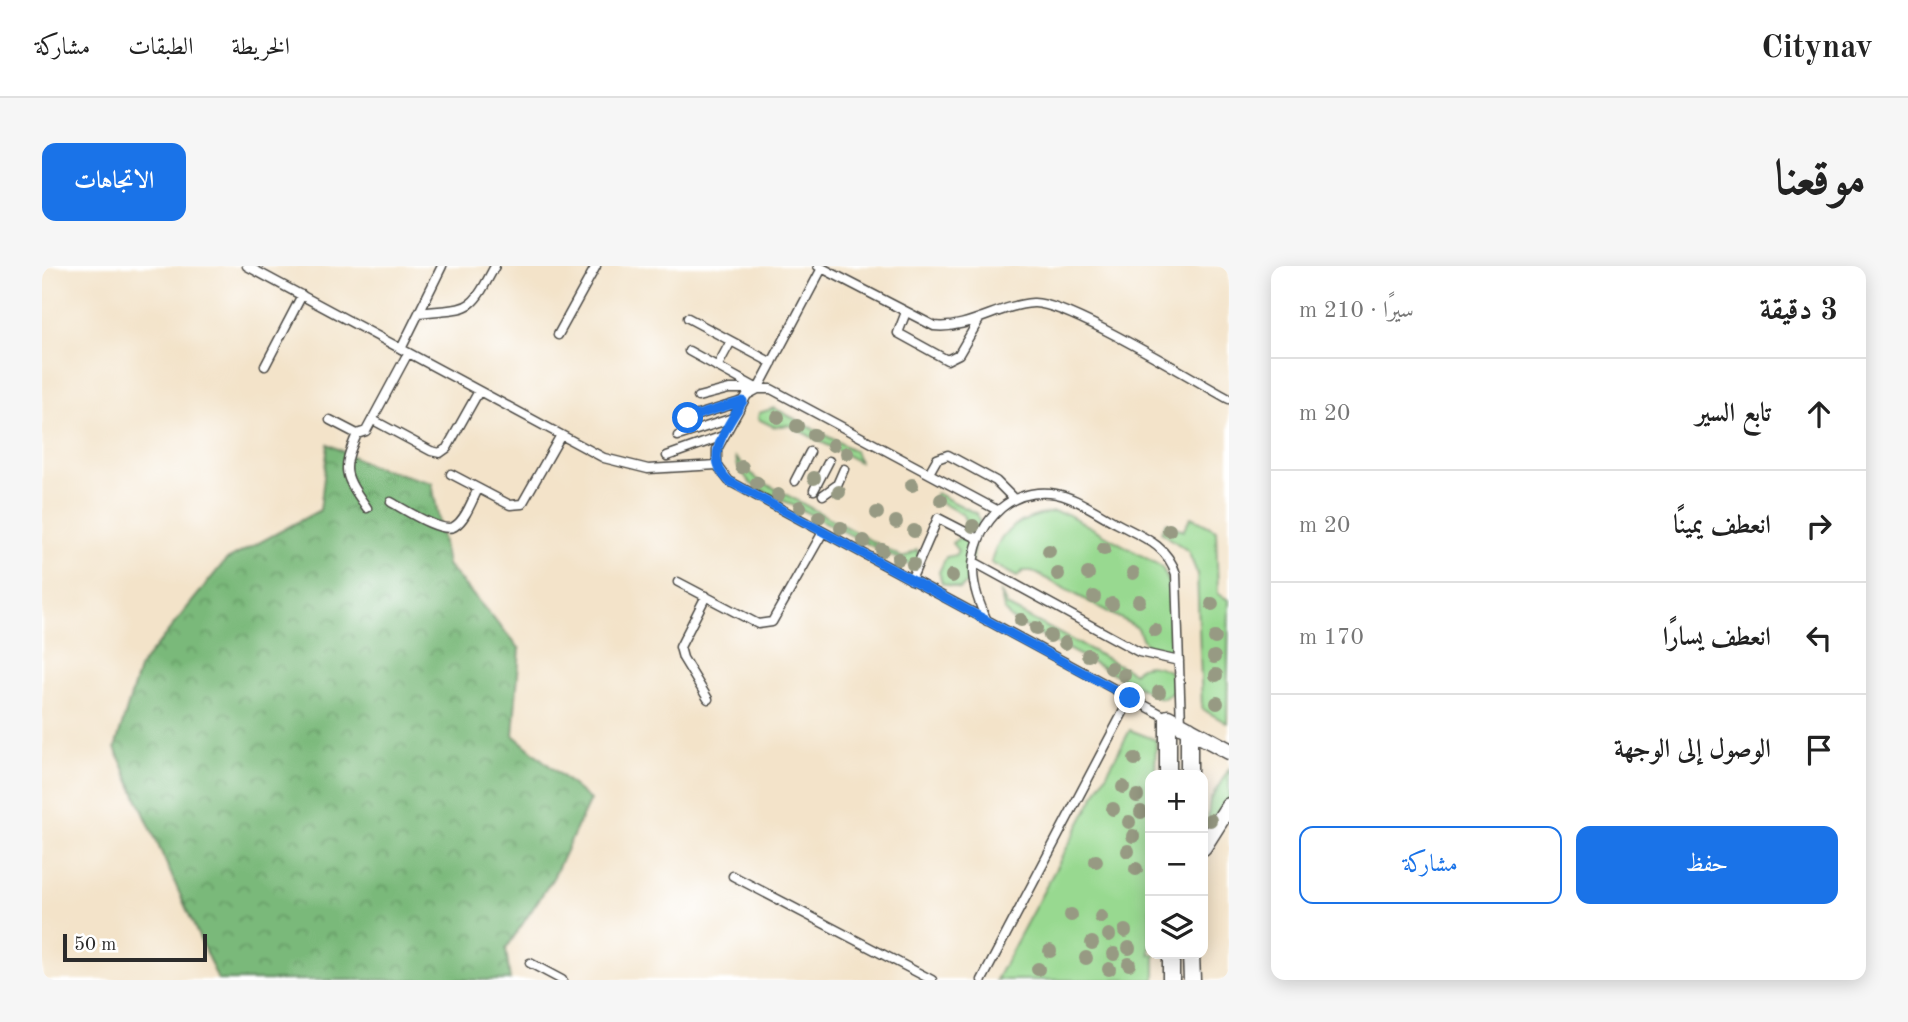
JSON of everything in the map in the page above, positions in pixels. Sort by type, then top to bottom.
[{"type":"street","points":[[1179,724],[1229,750]]},
{"type":"street","points":[[1169,770],[1179,724]]},
{"type":"street","points":[[1179,724],[1188,770]]},
{"type":"street","points":[[1208,841],[1225,822],[1229,807]]},
{"type":"street","points":[[1171,959],[1171,980]]},
{"type":"street","points":[[1191,959],[1192,980]]},
{"type":"lane","points":[[247,266],[260,269],[302,295],[604,458],[648,469],[717,465]]},
{"type":"lane","points":[[330,420],[357,434],[366,431],[442,266]]},
{"type":"lane","points":[[419,313],[469,307],[477,299],[495,266]]},
{"type":"lane","points":[[558,335],[596,266]]},
{"type":"lane","points":[[987,621],[974,582],[974,562],[979,539],[998,510],[1014,499],[1037,493],[1065,496],[1165,551],[1176,574],[1179,724],[1130,698],[987,621],[911,580],[729,481],[717,465],[717,449],[743,401],[758,389],[820,267],[934,326],[945,327],[1033,303],[1056,307],[1229,399]]},
{"type":"lane","points":[[265,366],[302,295]]},
{"type":"lane","points":[[906,312],[898,333],[947,360],[959,354],[979,318]]},
{"type":"lane","points":[[688,318],[772,363]]},
{"type":"lane","points":[[717,367],[731,341]]},
{"type":"lane","points":[[689,351],[758,389]]},
{"type":"lane","points":[[698,397],[729,389],[776,392],[998,510]]},
{"type":"lane","points":[[373,420],[440,453],[447,448],[479,391]]},
{"type":"lane","points":[[688,418],[743,401]]},
{"type":"lane","points":[[678,436],[733,418]]},
{"type":"lane","points":[[357,434],[346,458],[346,475],[367,508]]},
{"type":"lane","points":[[450,474],[510,505],[522,504],[561,435]]},
{"type":"lane","points":[[667,456],[724,436]]},
{"type":"lane","points":[[795,481],[810,452]]},
{"type":"lane","points":[[929,473],[937,459],[948,455],[996,481],[1014,499]]},
{"type":"lane","points":[[814,490],[829,461]]},
{"type":"lane","points":[[823,495],[837,485],[844,469]]},
{"type":"lane","points":[[391,502],[440,527],[450,529],[458,524],[478,489]]},
{"type":"lane","points":[[911,580],[938,518],[979,539]]},
{"type":"lane","points":[[678,582],[758,624],[772,622],[823,532]]},
{"type":"lane","points":[[974,562],[1139,652],[1179,661]]},
{"type":"lane","points":[[706,596],[680,647],[683,658],[708,699]]},
{"type":"lane","points":[[982,980],[1130,698]]},
{"type":"lane","points":[[733,876],[932,980]]},
{"type":"lane","points":[[530,963],[562,980]]},
{"type":"green space","points":[[774,408],[855,451],[859,462],[789,425],[774,427],[758,419],[759,413]]},
{"type":"green space","points":[[328,444],[369,465],[432,483],[447,565],[520,649],[513,735],[590,800],[553,878],[506,949],[510,980],[218,980],[115,748],[140,666],[225,561],[320,510]]},
{"type":"green space","points":[[736,458],[757,479],[903,558],[917,550],[919,554],[915,568],[751,484],[738,467]]},
{"type":"green space","points":[[936,493],[977,514],[980,524],[977,535],[970,532],[963,515],[933,498]]},
{"type":"green space","points":[[1053,512],[1067,514],[1162,567],[1169,582],[1171,650],[1166,653],[1151,649],[1144,642],[1138,628],[1032,571],[1023,571],[1017,577],[991,563],[1000,542],[1013,527],[1031,518]]},
{"type":"green space","points":[[1191,517],[1216,530],[1218,594],[1229,600],[1227,723],[1202,709],[1197,573],[1188,551],[1161,532],[1166,522],[1183,531]]},
{"type":"green space","points":[[962,536],[974,546],[970,580],[960,589],[942,583],[939,572],[946,557],[955,555],[958,551],[952,543]]},
{"type":"green space","points":[[1000,591],[1007,606],[1134,673],[1141,667],[1151,665],[1170,672],[1174,691],[1164,698],[1158,697],[1011,619],[1004,609]]},
{"type":"green space","points":[[1130,730],[1156,740],[1155,770],[1145,770],[1145,959],[1155,959],[1155,980],[996,980]]},
{"type":"green space","points":[[1229,769],[1229,802],[1208,825],[1210,800]]},
{"type":"route","points":[[688,418],[743,401],[717,449],[717,465],[729,481],[1130,698]]}]
